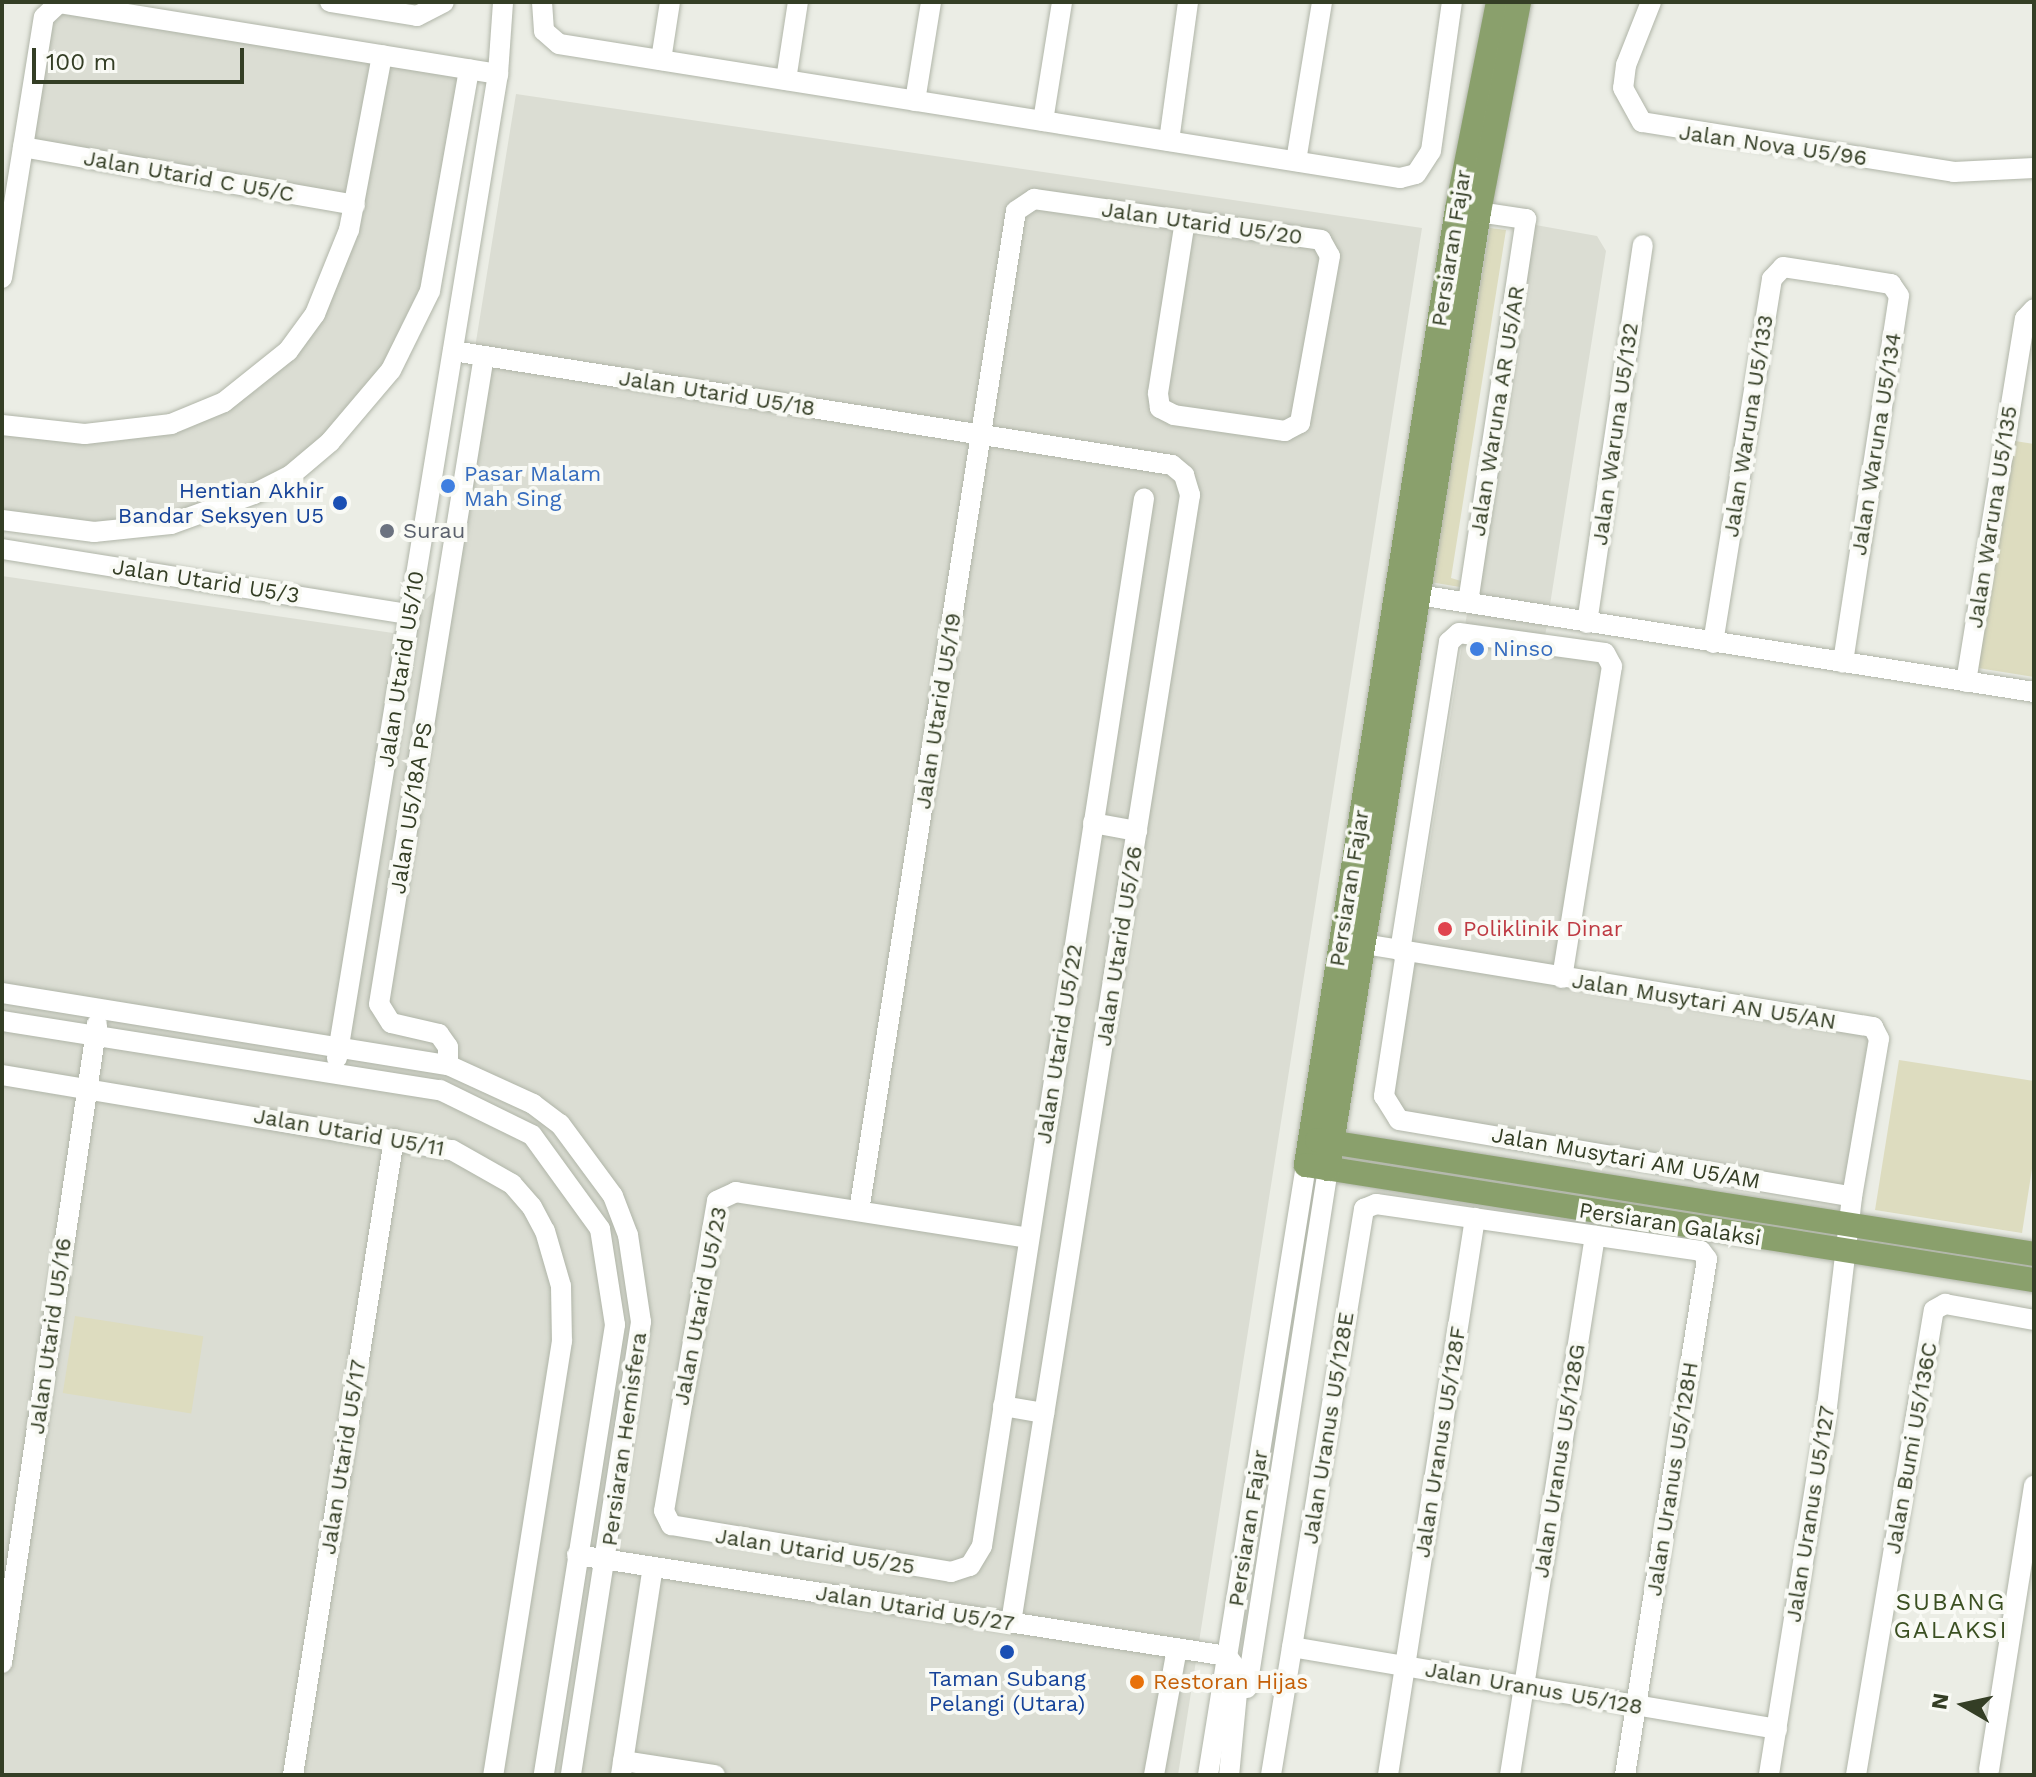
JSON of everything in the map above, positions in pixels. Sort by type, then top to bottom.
[{"type":"main road","name":"Persiaran Fajar","points":[[1317,1167],[1498,2]]},
{"type":"main road","points":[[1468,210],[1519,2]]},
{"type":"main road","name":"Persiaran Fajar","points":[[1321,1141],[1364,944],[1406,593]]},
{"type":"main road","name":"Persiaran Galaksi","points":[[1321,1141],[1846,1239],[2031,1279]]},
{"type":"main road","name":"Persiaran Galaksi","points":[[1317,1167],[1846,1239],[2034,1254]]},
{"type":"street","points":[[330,2],[417,16],[444,2]]},
{"type":"street","name":"Jalan Utarid U5/10","points":[[334,1073],[498,74],[503,2]]},
{"type":"street","points":[[542,2],[544,31],[559,44],[1400,178],[1416,174],[1431,151],[1452,2]]},
{"type":"street","points":[[661,60],[670,2]]},
{"type":"street","points":[[786,80],[798,2]]},
{"type":"street","points":[[915,101],[931,2]]},
{"type":"street","points":[[1043,121],[1062,2]]},
{"type":"street","points":[[1169,141],[1188,2]]},
{"type":"street","points":[[1296,161],[1322,2]]},
{"type":"street","name":"Jalan Nova U5/96","points":[[1651,2],[1626,65],[1623,88],[1642,122],[1954,172],[2034,168]]},
{"type":"street","points":[[2,278],[44,17],[59,3],[498,74]]},
{"type":"street","points":[[2,425],[115,434],[171,424],[224,402],[288,351],[315,314],[339,262],[355,205],[382,55]]},
{"type":"street","points":[[2,520],[94,532],[171,524],[291,475],[330,442],[391,370],[430,291],[469,69]]},
{"type":"street","name":"Jalan Utarid C U5/C","points":[[23,147],[355,205]]},
{"type":"street","name":"Jalan Utarid U5/20","points":[[1016,211],[1034,199],[1321,240],[1330,256],[1300,423],[1285,431],[1174,415],[1160,408],[1158,393],[1185,221]]},
{"type":"street","name":"Jalan Waruna AR U5/AR","points":[[1468,210],[1526,219],[1468,602]]},
{"type":"street","name":"Jalan Utarid U5/19","points":[[859,1211],[1016,211]]},
{"type":"street","name":"Jalan Waruna U5/132","points":[[1587,623],[1643,245]]},
{"type":"street","name":"Jalan Waruna U5/133","points":[[1713,643],[1772,279],[1783,267],[1836,275]]},
{"type":"street","name":"Jalan Waruna U5/134","points":[[1836,275],[1891,284],[1899,296],[1843,663]]},
{"type":"street","name":"Jalan Waruna U5/135","points":[[1966,682],[2025,319],[2034,309]]},
{"type":"street","name":"Jalan Utarid U5/18","points":[[453,351],[982,435]]},
{"type":"street","name":"Jalan U5/18A PS","points":[[448,1065],[448,1047],[439,1034],[391,1023],[379,1004],[484,356]]},
{"type":"street","name":"Jalan Utarid U5/26","points":[[982,435],[1172,465],[1184,475],[1190,495],[1011,1623]]},
{"type":"street","name":"Jalan Utarid U5/22","points":[[951,1572],[970,1566],[982,1546],[1144,498]]},
{"type":"street","name":"Jalan Utarid U5/3","points":[[2,549],[411,607],[444,606]]},
{"type":"street","points":[[1406,593],[2034,692]]},
{"type":"street","points":[[1403,952],[1449,642],[1459,633],[1605,653],[1612,666],[1562,978]]},
{"type":"street","points":[[1093,823],[1137,831]]},
{"type":"street","name":"Jalan Musytari AN U5/AN","points":[[1364,944],[1873,1027],[1879,1039],[1852,1197]]},
{"type":"street","name":"Jalan Musytari AM U5/AM","points":[[1403,952],[1384,1096],[1399,1120],[1852,1197]]},
{"type":"street","name":"Persiaran Hemisfera","points":[[2,993],[340,1044],[448,1065],[533,1104],[560,1124],[613,1196],[628,1235],[641,1322],[571,1775]]},
{"type":"street","name":"Jalan Utarid U5/16","points":[[2,1663],[99,1008]]},
{"type":"street","name":"Persiaran Hemisfera","points":[[2,1021],[440,1090],[532,1135],[600,1229],[615,1325],[544,1775]]},
{"type":"street","name":"Jalan Utarid U5/11","points":[[2,1075],[452,1150],[512,1184],[545,1231],[561,1286],[562,1341],[493,1775]]},
{"type":"street","name":"Jalan Utarid U5/17","points":[[293,1775],[394,1139]]},
{"type":"street","name":"Persiaran Fajar","points":[[1232,1775],[1277,1499],[1317,1167]]},
{"type":"street","name":"Persiaran Fajar","points":[[1208,1775],[1317,1167]]},
{"type":"street","name":"Jalan Utarid U5/23","points":[[679,1529],[664,1511],[717,1201],[736,1192],[1029,1238]]},
{"type":"street","points":[[1846,1239],[1852,1197]]},
{"type":"street","name":"Jalan Uranus U5/128E","points":[[1271,1775],[1364,1209],[1376,1204],[1475,1218]]},
{"type":"street","points":[[1475,1218],[1595,1236]]},
{"type":"street","name":"Jalan Uranus U5/128F","points":[[1388,1775],[1475,1218]]},
{"type":"street","name":"Jalan Uranus U5/128H","points":[[1595,1236],[1705,1254],[1625,1775]]},
{"type":"street","name":"Jalan Uranus U5/128G","points":[[1510,1775],[1595,1236]]},
{"type":"street","name":"Jalan Uranus U5/127","points":[[1769,1775],[1824,1431],[1846,1239]]},
{"type":"street","points":[[2031,1279],[2034,1248]]},
{"type":"street","name":"Jalan Bumi U5/136C","points":[[1856,1775],[1934,1310],[1945,1304],[2034,1320]]},
{"type":"street","points":[[1003,1406],[1044,1413]]},
{"type":"street","points":[[1989,1770],[2034,1486]]},
{"type":"street","points":[[1232,1775],[1239,1672],[1227,1656],[1246,1635],[1277,1499]]},
{"type":"street","name":"Jalan Utarid U5/25","points":[[679,1529],[951,1572]]},
{"type":"street","name":"Jalan Utarid U5/27","points":[[577,1555],[1227,1656]]},
{"type":"street","points":[[653,1567],[622,1768],[715,1775]]},
{"type":"street","name":"Jalan Uranus U5/128","points":[[1292,1647],[1777,1729]]},
{"type":"street","points":[[1154,1775],[1177,1648]]},
{"type":"shaded area","points":[[62,12],[461,73],[436,242],[407,330],[356,406],[289,470],[169,519],[97,528],[2,514],[2,431],[112,442],[184,430],[230,408],[259,388],[314,331],[356,241],[364,200],[33,142],[51,27]]},
{"type":"shaded area","points":[[516,94],[1422,228],[1178,1775],[2,1775],[2,576],[393,633],[436,589]]},
{"type":"shaded area","points":[[1530,224],[1597,236],[1606,251],[1543,649],[1607,664],[1555,982],[1870,1032],[1848,1192],[1401,1115],[1389,1096]]},
{"type":"green space","points":[[1490,228],[1506,230],[1451,578],[1461,581],[1460,587],[1430,582]]},
{"type":"green space","points":[[2015,441],[2034,444],[2034,677],[1978,668]]},
{"type":"green space","points":[[1899,1060],[2034,1081],[2034,1156],[2022,1233],[1875,1210]]},
{"type":"green space","points":[[75,1316],[203,1336],[191,1413],[63,1393]]},
{"type":"place","name":"Pasar Malam Mah Sing","points":[[448,486]]},
{"type":"place","name":"Hentian Akhir Bandar Seksyen U5","points":[[340,503]]},
{"type":"place","name":"Surau","points":[[387,531]]},
{"type":"place","name":"Ninso","points":[[1477,649]]},
{"type":"place","name":"Poliklinik Dinar","points":[[1445,929]]},
{"type":"place","name":"Taman Subang Pelangi (Utara)","points":[[1007,1652]]},
{"type":"place","name":"Restoran Hijas","points":[[1137,1682]]},
{"type":"district","name":"SUBANG GALAKSI","points":[[1951,1617]]}]
